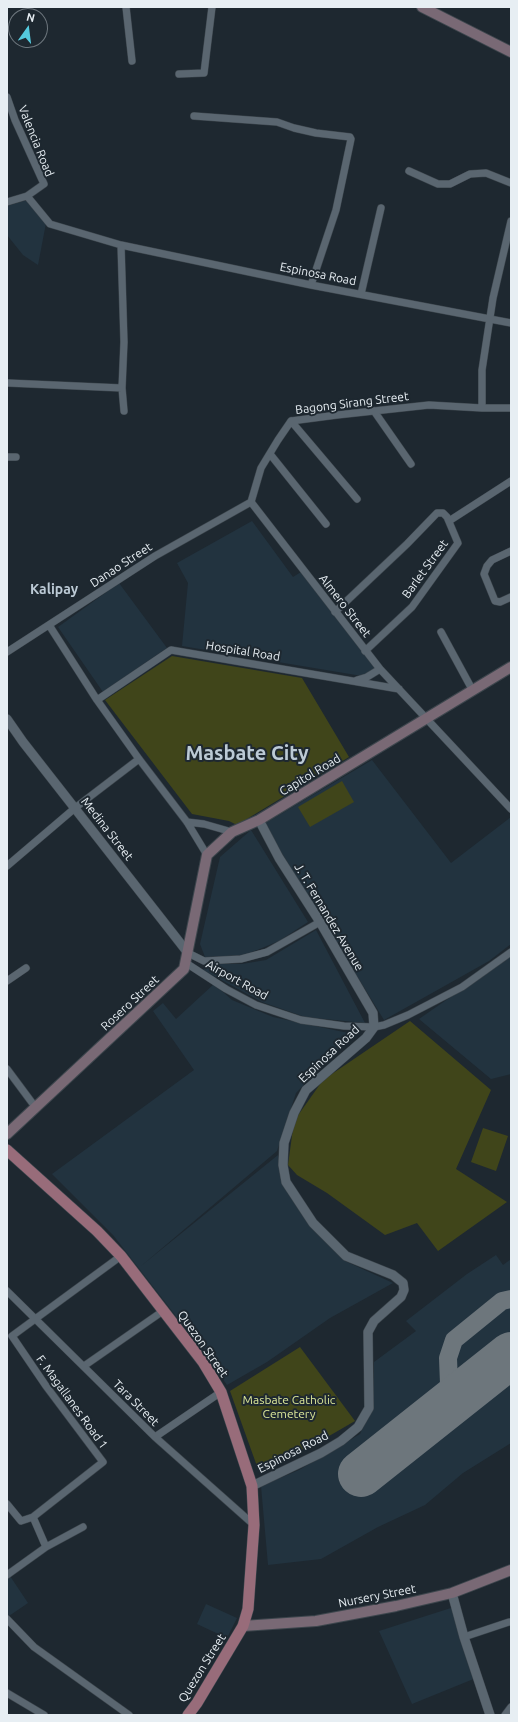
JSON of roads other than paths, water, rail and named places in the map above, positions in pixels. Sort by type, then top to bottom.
[{"type":"main road","points":[[422,7],[511,52]]},
{"type":"main road","name":"Capitol Road","points":[[207,855],[232,832],[259,820],[511,667]]},
{"type":"main road","name":"Rosero Street","points":[[7,1134],[184,970],[207,855]]},
{"type":"main road","name":"Quezon Street","points":[[7,1150],[97,1231],[121,1256],[203,1362],[220,1392],[252,1486],[254,1525],[251,1588],[248,1609],[243,1626],[189,1715]]},
{"type":"main road","name":"Nursery Street","points":[[243,1626],[316,1621],[452,1593],[511,1570]]},
{"type":"street","points":[[126,7],[132,61]]},
{"type":"street","points":[[179,74],[204,73],[212,7]]},
{"type":"street","name":"Valencia Road","points":[[7,97],[15,120],[44,184],[27,196]]},
{"type":"street","points":[[194,116],[277,122],[309,132],[350,137],[351,139],[336,210],[311,285]]},
{"type":"street","points":[[409,171],[438,184],[450,184],[470,174],[486,173],[511,183]]},
{"type":"street","points":[[7,202],[27,196],[50,224],[121,245],[124,342],[122,388],[124,411]]},
{"type":"street","points":[[361,294],[381,208]]},
{"type":"street","points":[[482,408],[482,370],[493,298],[511,221]]},
{"type":"street","name":"Espinosa Road","points":[[121,245],[311,285],[511,323]]},
{"type":"street","points":[[8,383],[122,388]]},
{"type":"street","name":"Bagong Sirang Street","points":[[251,502],[261,468],[291,421],[429,405],[511,408]]},
{"type":"street","points":[[374,411],[411,464]]},
{"type":"street","points":[[291,421],[357,499]]},
{"type":"street","points":[[270,454],[326,524]]},
{"type":"street","points":[[7,457],[16,457]]},
{"type":"street","points":[[335,612],[437,513],[443,513],[449,521],[511,481]]},
{"type":"street","name":"Almero Street","points":[[251,502],[380,669],[428,718],[511,809]]},
{"type":"street","name":"Danao Street","points":[[7,652],[155,556],[251,502]]},
{"type":"street","name":"Barlet Street","points":[[365,651],[412,608],[458,543],[449,521]]},
{"type":"street","points":[[509,599],[500,602],[495,601],[484,574],[487,566],[492,560],[511,551]]},
{"type":"street","points":[[49,625],[97,700],[139,759],[187,822],[207,855]]},
{"type":"street","points":[[441,632],[473,691]]},
{"type":"street","name":"Hospital Road","points":[[97,700],[171,650],[399,689]]},
{"type":"street","points":[[352,681],[367,677],[380,669]]},
{"type":"street","name":"Medina Street","points":[[7,719],[188,953]]},
{"type":"street","points":[[7,866],[75,808],[139,759]]},
{"type":"street","name":"J. T. Fernandez Avenue","points":[[259,820],[279,858],[320,922],[373,1013],[374,1027]]},
{"type":"street","points":[[187,822],[204,824],[232,832]]},
{"type":"street","points":[[188,953],[204,961],[241,959],[267,952],[320,922]]},
{"type":"street","name":"Airport Road","points":[[186,963],[226,989],[263,1008],[301,1020],[344,1026],[374,1027],[384,1025],[408,1015],[462,987],[511,952]]},
{"type":"street","points":[[198,971],[204,961]]},
{"type":"street","points":[[7,981],[26,968]]},
{"type":"street","name":"Espinosa Road","points":[[252,1486],[321,1453],[341,1441],[358,1427],[369,1408],[368,1332],[374,1320],[401,1297],[404,1290],[403,1283],[393,1275],[346,1256],[313,1223],[286,1182],[283,1165],[284,1143],[294,1113],[306,1090],[366,1038],[374,1027]]},
{"type":"street","points":[[7,1069],[36,1108]]},
{"type":"street","points":[[36,1318],[121,1256]]},
{"type":"street","name":"Tara Street","points":[[7,1291],[155,1437],[254,1525]]},
{"type":"street","points":[[84,1366],[163,1311]]},
{"type":"street","name":"F. Magallanes Road 1","points":[[32,1517],[103,1462],[46,1386],[12,1336],[36,1318]]},
{"type":"street","points":[[155,1437],[220,1392]]},
{"type":"street","points":[[7,1504],[21,1521],[32,1517],[46,1548]]},
{"type":"street","points":[[7,1575],[46,1548],[83,1527]]},
{"type":"street","points":[[452,1593],[464,1637],[490,1715]]},
{"type":"street","points":[[7,1619],[34,1647],[129,1715]]},
{"type":"street","points":[[464,1637],[510,1624]]},
{"type":"street","points":[[7,1693],[44,1715]]},
{"type":"street","points":[[505,1715],[511,1707]]},
{"type":"district","name":"Kalipay","points":[[54,589]]},
{"type":"district","name":"Masbate City","points":[[247,753]]},
{"type":"park label","name":"Masbate Catholic Cemetery","points":[[289,1407]]}]
